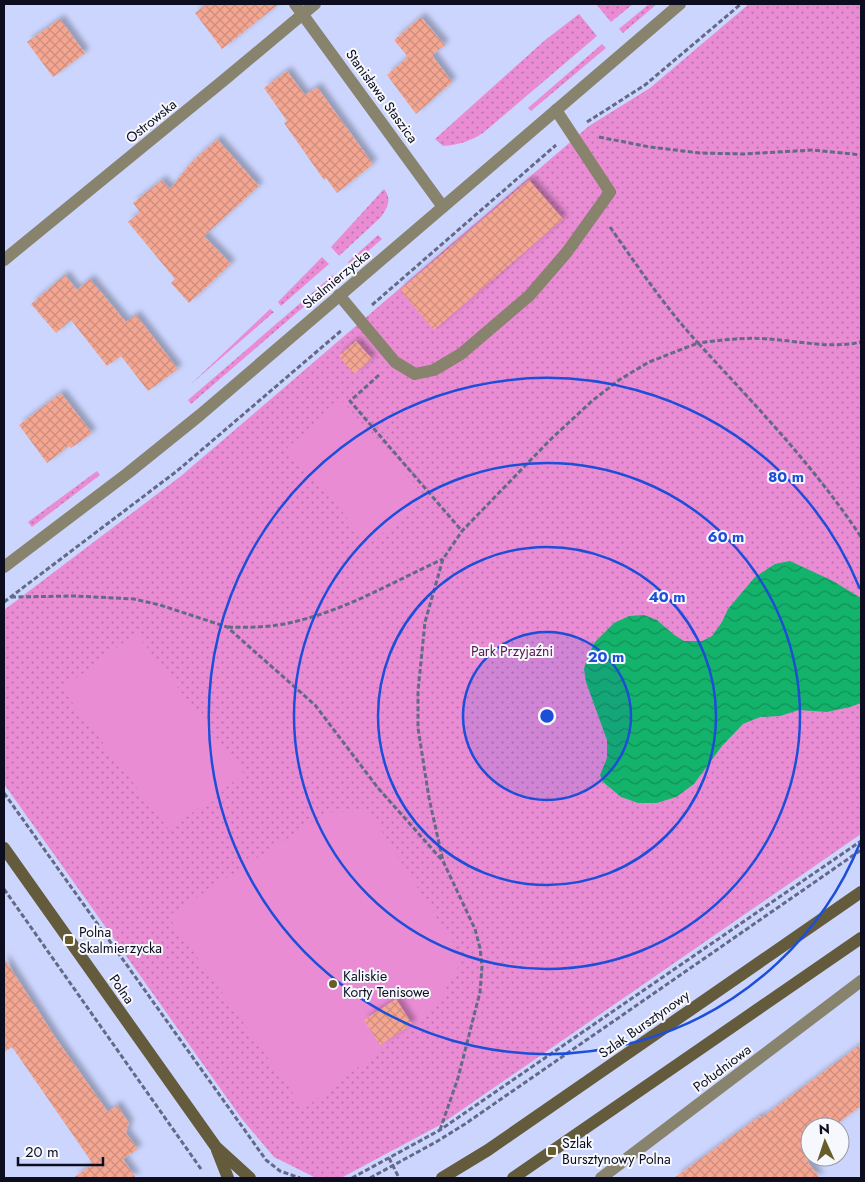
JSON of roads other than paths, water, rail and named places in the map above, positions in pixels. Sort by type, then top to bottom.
[{"type":"main road","name":"Polna","points":[[4,848],[216,1147],[250,1178]]},
{"type":"main road","name":"Szlak Bursztynowy","points":[[442,1178],[488,1150],[861,892]]},
{"type":"main road","points":[[513,1178],[861,938]]},
{"type":"main road","name":"Polna","points":[[216,1147],[228,1178]]},
{"type":"street","name":"Ostrowska","points":[[4,260],[187,111],[299,9],[315,4]]},
{"type":"street","name":"Skalmierzycka","points":[[4,567],[128,474],[186,426],[680,4]]},
{"type":"street","name":"Stanisława Staszica","points":[[299,9],[443,207]]},
{"type":"street","points":[[339,296],[395,362],[415,374],[434,370],[461,354],[529,296],[567,252],[610,192],[556,110]]},
{"type":"street","name":"Południowa","points":[[602,1178],[861,981]]},
{"type":"water","points":[[790,561],[833,581],[861,598],[861,703],[827,712],[799,710],[780,716],[760,717],[743,724],[722,746],[694,784],[676,797],[657,803],[638,803],[621,797],[603,782],[600,775],[607,758],[607,740],[586,682],[584,669],[595,642],[614,623],[629,616],[644,615],[657,620],[684,641],[702,641],[712,636],[728,609],[755,577],[775,564]]},
{"type":"place","name":"Polna Skalmierzycka","points":[[69,940]]},
{"type":"place","name":"Kaliskie Korty Tenisowe","points":[[333,984]]},
{"type":"place","name":"Szlak Bursztynowy Polna","points":[[552,1151]]},
{"type":"park label","name":"Park Przyjaźni","points":[[512,651]]}]
